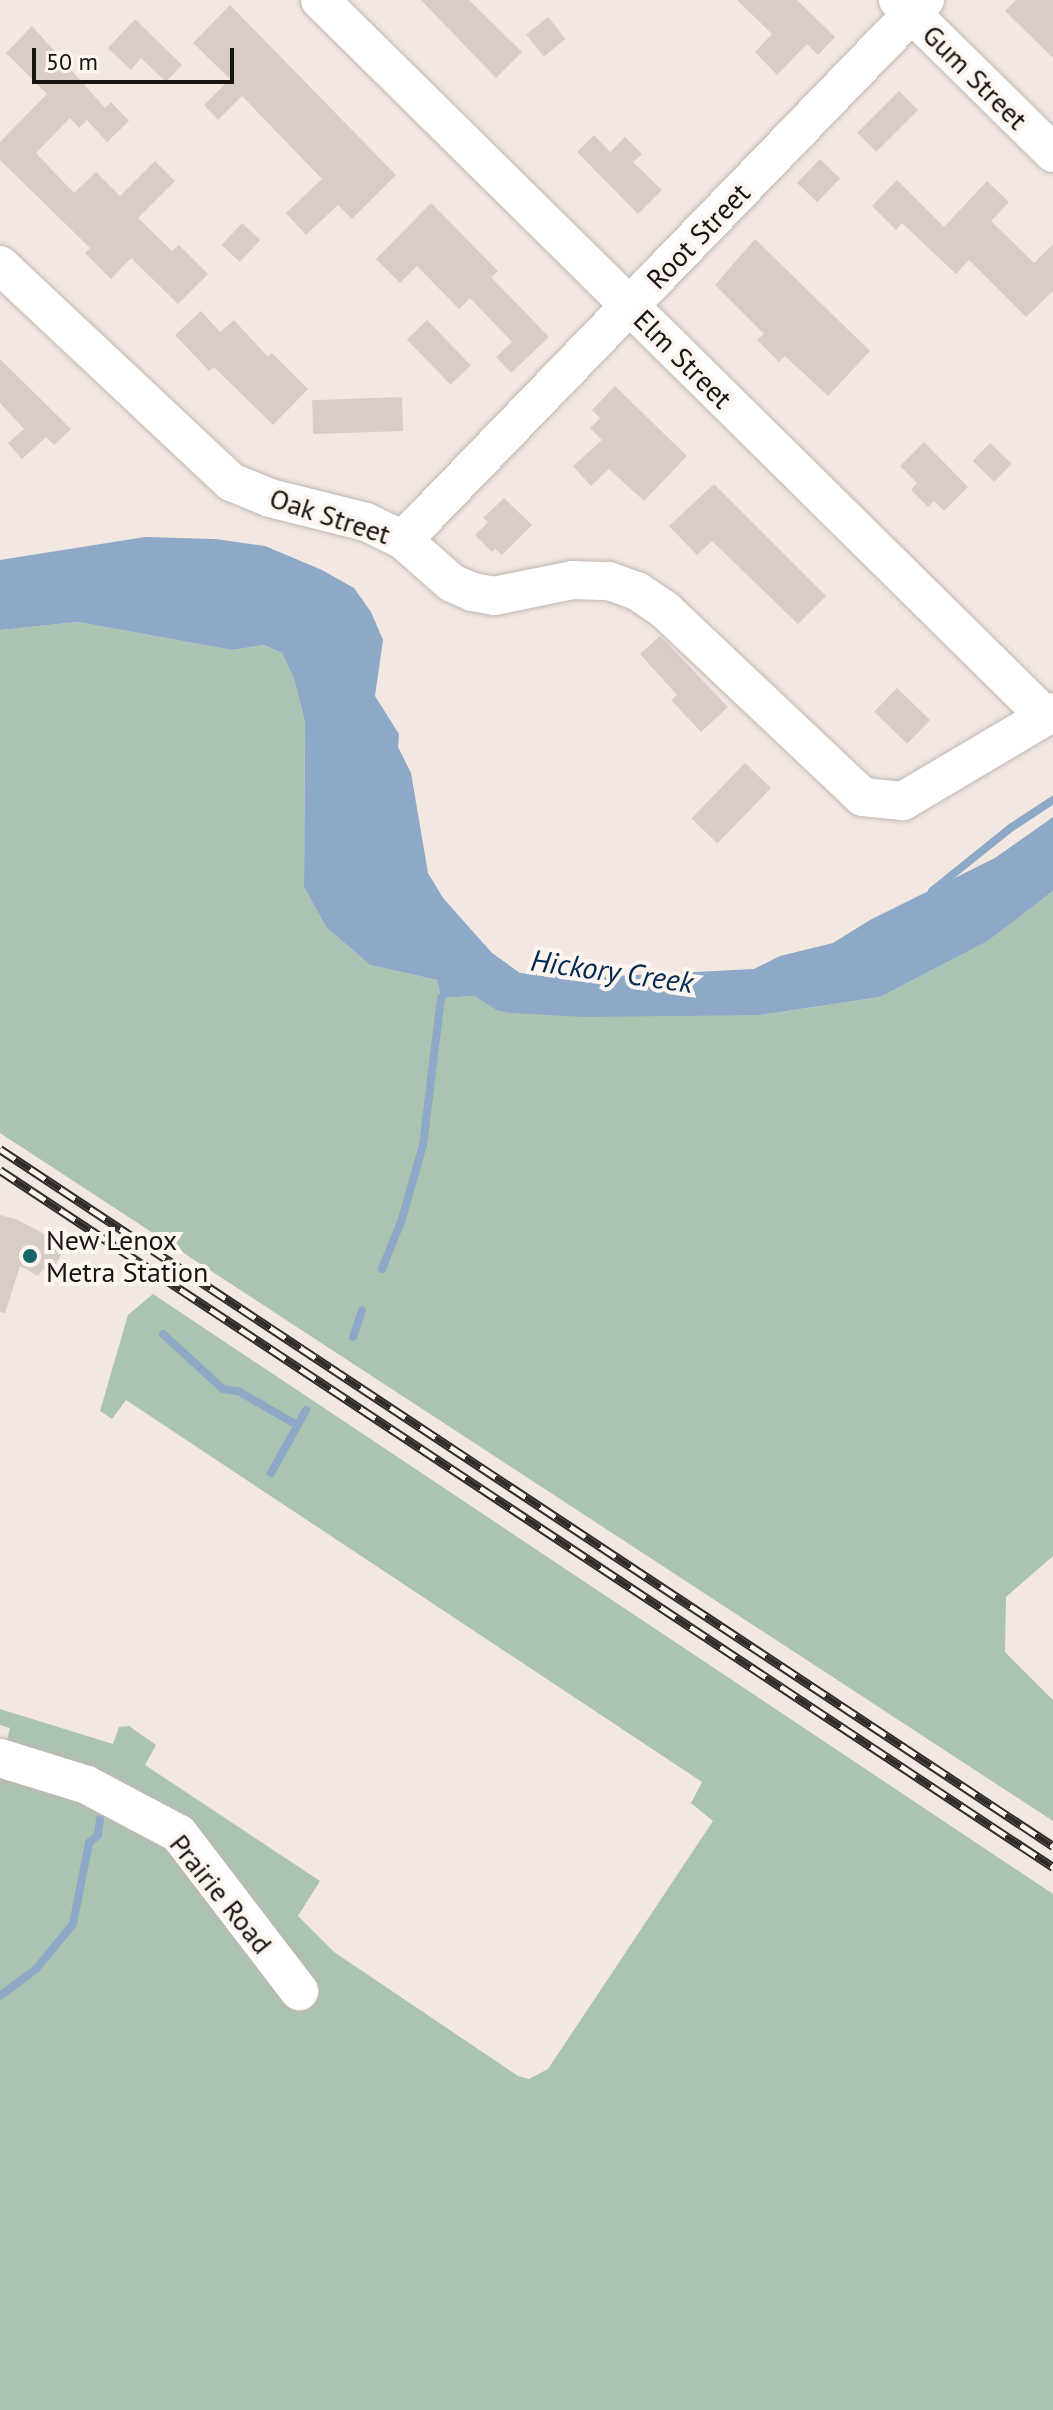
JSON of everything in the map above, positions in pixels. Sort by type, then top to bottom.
[{"type":"street","name":"Elm Street","points":[[320,0],[1049,715]]},
{"type":"street","name":"Root Street","points":[[403,540],[630,307],[911,5]]},
{"type":"street","name":"Gum Street","points":[[911,5],[1053,153]]},
{"type":"street","name":"Oak Street","points":[[0,265],[231,482],[270,498],[366,522],[403,540],[452,583],[472,592],[494,596],[573,580],[609,581],[637,591],[665,610],[863,797],[903,801],[1049,715]]},
{"type":"street","name":"Prairie Road","points":[[0,1758],[87,1785],[179,1834],[299,1991]]},
{"type":"green space","points":[[78,622],[232,650],[264,645],[282,653],[294,679],[305,722],[304,887],[326,927],[370,965],[437,980],[441,998],[474,996],[496,1010],[760,1015],[880,997],[988,941],[1053,891],[1053,1556],[1006,1597],[1005,1652],[1053,1700],[1053,1821],[0,1133],[0,630]]},
{"type":"green space","points":[[153,1294],[1053,1894],[1053,2410],[0,2410],[0,1773],[10,1728],[0,1725],[0,1709],[113,1744],[119,1727],[129,1726],[156,1745],[145,1765],[320,1881],[298,1916],[334,1952],[518,2076],[529,2079],[548,2069],[713,1821],[691,1803],[702,1782],[126,1400],[112,1419],[100,1411],[128,1315]]},
{"type":"water","points":[[145,537],[215,539],[265,546],[322,570],[354,588],[371,612],[383,640],[375,696],[399,734],[398,747],[411,773],[428,873],[443,898],[492,953],[520,973],[577,978],[754,969],[780,956],[833,943],[870,920],[995,858],[1053,817],[1053,891],[988,941],[880,997],[760,1015],[585,1017],[496,1010],[474,996],[441,998],[437,980],[370,965],[326,927],[304,887],[305,722],[294,679],[282,653],[264,645],[232,650],[78,622],[0,630],[0,560]]},
{"type":"building","points":[[421,0],[469,0],[522,52],[496,78]]},
{"type":"building","points":[[737,0],[797,0],[835,37],[818,55],[807,44],[777,75],[755,52],[772,34]]},
{"type":"building","points":[[1016,0],[1053,0],[1053,58],[1005,11]]},
{"type":"building","points":[[230,5],[396,175],[352,219],[338,205],[306,235],[286,213],[322,179],[242,96],[218,120],[204,105],[230,79],[193,43]]},
{"type":"building","points":[[548,17],[566,39],[544,56],[526,35]]},
{"type":"building","points":[[135,19],[182,65],[166,82],[141,58],[131,70],[108,48]]},
{"type":"building","points":[[32,26],[105,108],[111,102],[129,121],[107,142],[87,120],[79,128],[70,118],[36,153],[74,193],[96,172],[120,196],[155,161],[175,181],[138,218],[172,251],[179,245],[208,274],[178,304],[131,258],[111,279],[85,253],[90,248],[0,160],[0,142],[47,94],[6,53]]},
{"type":"building","points":[[899,91],[918,110],[876,152],[857,133]]},
{"type":"building","points":[[594,135],[610,152],[625,137],[642,154],[633,162],[662,190],[638,214],[577,152]]},
{"type":"building","points":[[820,159],[840,178],[817,202],[797,183]]},
{"type":"building","points":[[897,180],[944,227],[987,181],[1009,202],[991,221],[1034,263],[1053,244],[1053,291],[1026,317],[969,260],[956,274],[902,223],[896,230],[872,206]]},
{"type":"building","points":[[431,203],[498,271],[491,277],[549,337],[511,373],[496,357],[512,342],[470,298],[459,309],[417,266],[400,283],[376,259]]},
{"type":"building","points":[[242,223],[260,240],[240,262],[222,245]]},
{"type":"building","points":[[755,239],[870,351],[828,396],[785,356],[779,362],[757,340],[764,334],[715,285]]},
{"type":"building","points":[[201,311],[220,332],[234,320],[268,357],[272,353],[308,389],[273,425],[214,367],[209,371],[175,335]]},
{"type":"building","points":[[427,320],[471,365],[451,385],[407,339]]},
{"type":"building","points":[[0,359],[71,429],[54,445],[46,437],[22,459],[8,443],[24,429],[0,403]]},
{"type":"building","points":[[615,386],[687,456],[644,501],[609,469],[591,486],[573,466],[602,440],[590,428],[600,418],[592,410]]},
{"type":"building","points":[[402,397],[403,431],[313,434],[312,400]]},
{"type":"building","points":[[924,442],[968,487],[944,511],[934,501],[928,507],[911,490],[917,483],[900,466]]},
{"type":"building","points":[[990,443],[1012,464],[994,482],[973,461]]},
{"type":"building","points":[[714,484],[826,596],[798,624],[712,541],[697,555],[669,526]]},
{"type":"building","points":[[504,498],[532,525],[502,555],[495,549],[492,552],[475,535],[488,522],[483,518]]},
{"type":"building","points":[[660,636],[728,707],[701,732],[671,700],[677,695],[640,654]]},
{"type":"building","points":[[897,688],[930,720],[907,744],[874,712]]},
{"type":"building","points":[[745,763],[771,788],[717,843],[692,818]]},
{"type":"building","name":"New Lenox Metra Station","points":[[0,1215],[18,1220],[66,1246],[50,1274],[43,1269],[38,1276],[20,1266],[5,1313],[0,1312]]},
{"type":"waterway","name":"Hickory Creek","points":[[932,891],[1012,827],[1053,800]]},
{"type":"waterway","points":[[382,1269],[402,1219],[423,1145],[441,998]]},
{"type":"waterway","points":[[353,1337],[362,1311]]},
{"type":"waterway","points":[[163,1334],[223,1389],[238,1391],[297,1425]]},
{"type":"waterway","points":[[271,1473],[306,1410]]},
{"type":"waterway","points":[[0,1996],[36,1969],[73,1924],[89,1843],[98,1835],[100,1819]]},
{"type":"railway","points":[[0,1149],[1053,1846]]},
{"type":"railway","points":[[0,1170],[1053,1867]]},
{"type":"place","name":"New Lenox Metra Station","points":[[30,1256]]}]
